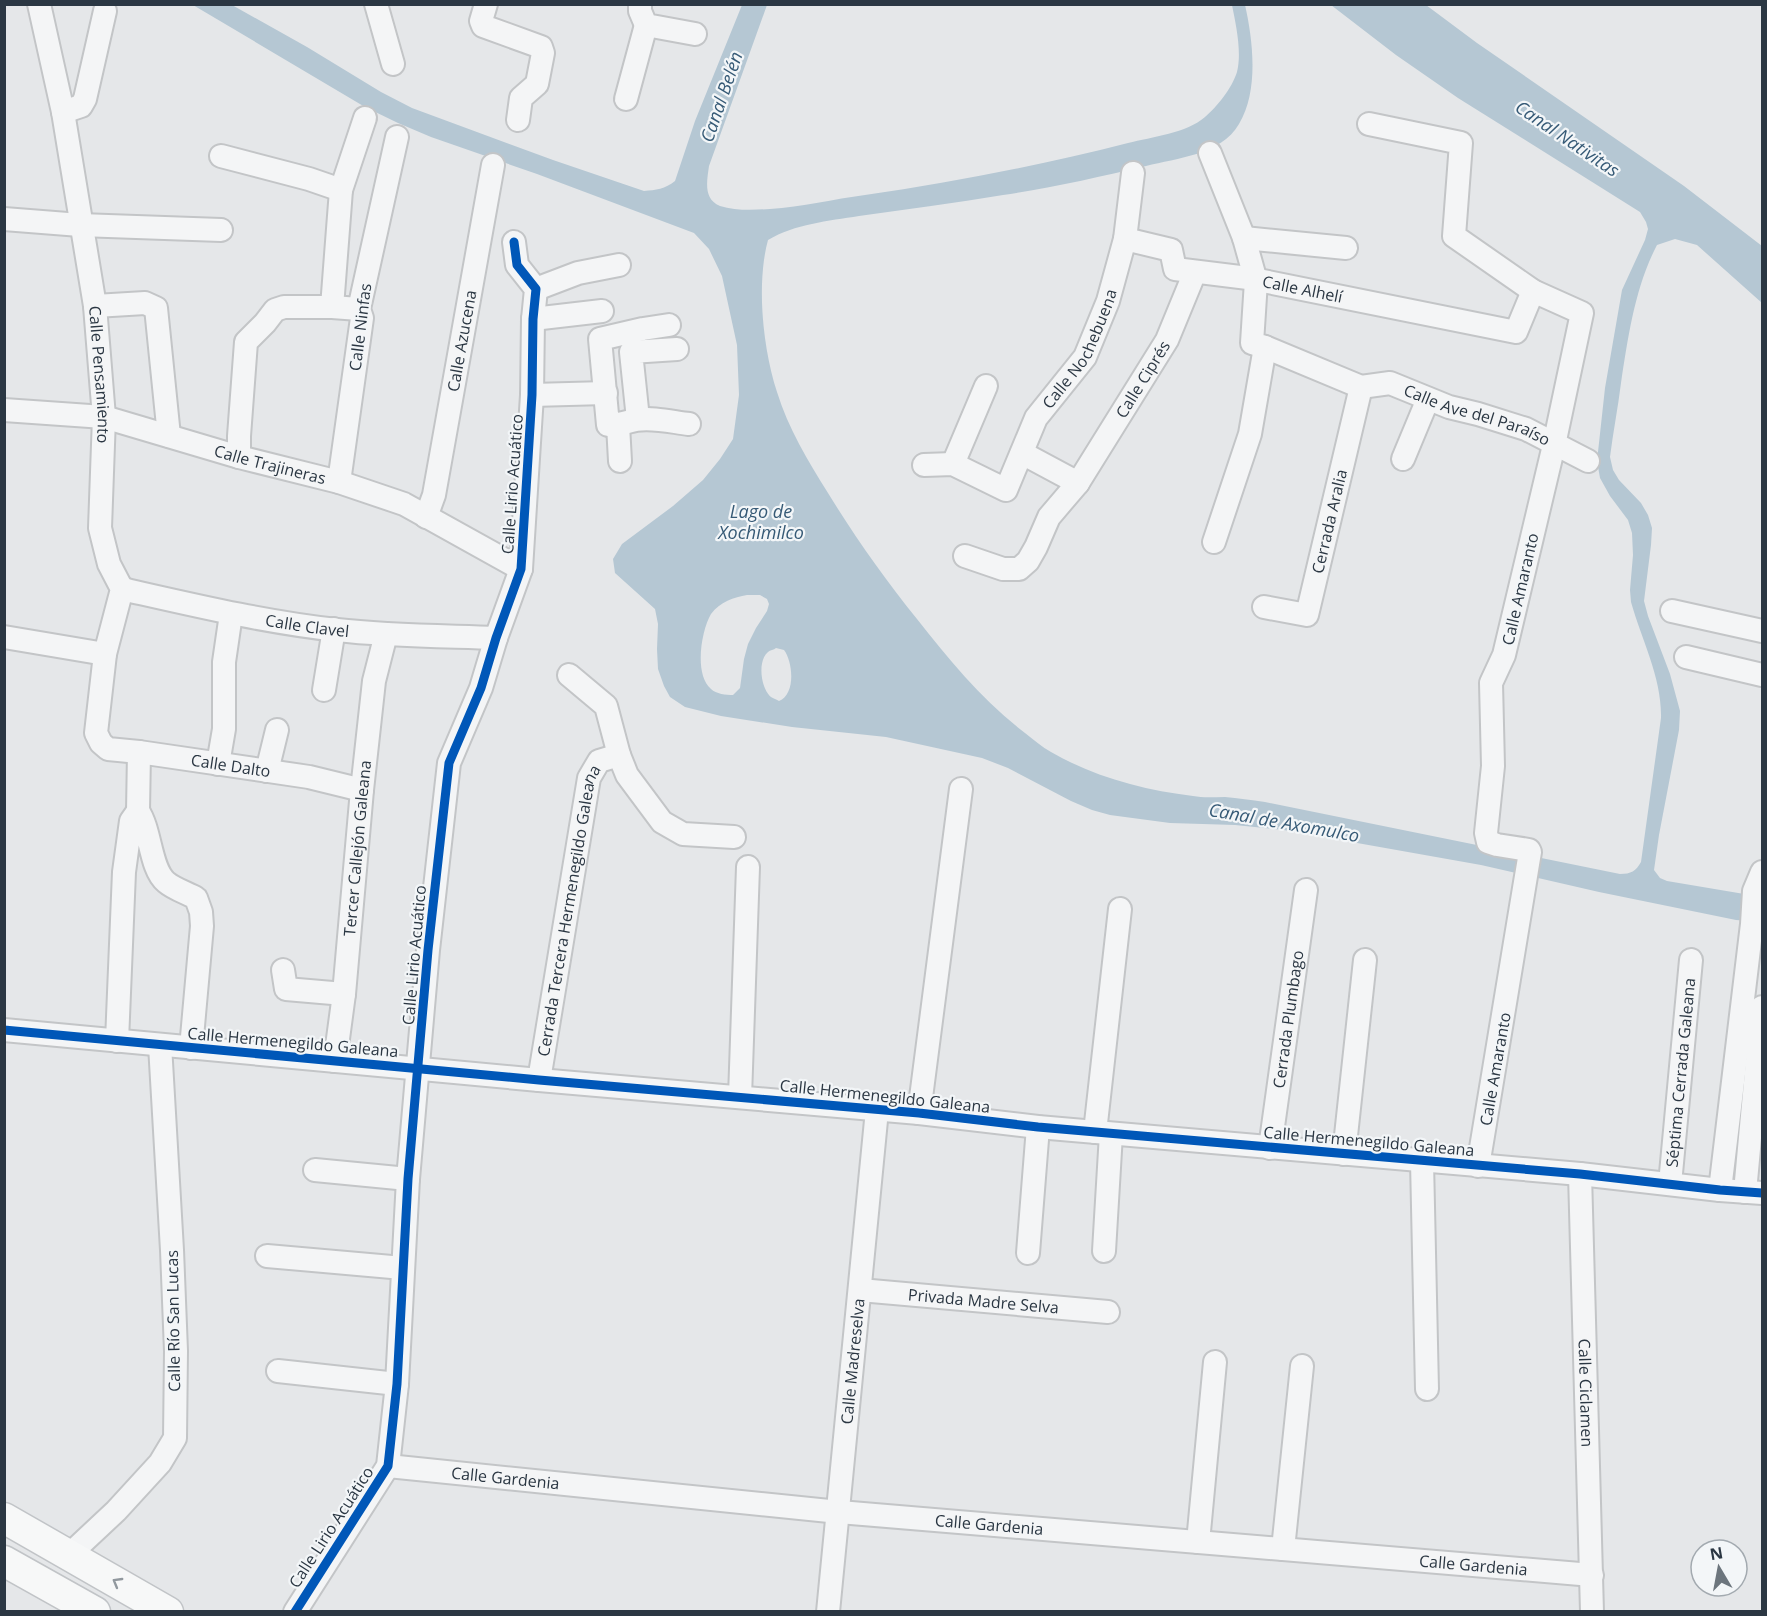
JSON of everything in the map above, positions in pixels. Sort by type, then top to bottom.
[{"type":"main road","points":[[4,1518],[168,1611]]},
{"type":"main road","points":[[4,1561],[95,1611]]},
{"type":"street","name":"Calle Pensamiento","points":[[39,4],[63,112],[95,306],[104,417],[100,528],[109,564],[122,589]]},
{"type":"street","points":[[376,4],[393,64]]},
{"type":"street","points":[[486,4],[481,21],[483,26],[541,47],[543,53],[537,84],[520,98],[518,120]]},
{"type":"street","points":[[63,112],[81,106],[86,99],[105,11]]},
{"type":"street","points":[[626,99],[643,15],[695,34]]},
{"type":"street","points":[[332,307],[341,190],[365,118]]},
{"type":"street","name":"Calle Amaranto","points":[[1369,124],[1461,143],[1454,236],[1533,291],[1582,313],[1554,445],[1504,655],[1491,683],[1493,766],[1485,833],[1488,842],[1529,850],[1530,854],[1478,1166]]},
{"type":"street","name":"Calle Ninfas","points":[[339,482],[362,318],[359,309],[397,137]]},
{"type":"street","points":[[1210,153],[1244,238],[1256,281],[1252,343],[1265,347],[1250,434],[1214,542]]},
{"type":"street","points":[[221,156],[309,179],[341,190]]},
{"type":"street","name":"Calle Azucena","points":[[426,517],[434,495],[493,165]]},
{"type":"street","points":[[1125,239],[1133,173]]},
{"type":"street","points":[[4,219],[80,225],[221,230]]},
{"type":"street","points":[[1244,238],[1346,248]]},
{"type":"street","name":"Calle Alhelí","points":[[1125,239],[1171,250],[1175,269],[1248,278],[1516,333],[1533,291]]},
{"type":"street","name":"Calle Nochebuena","points":[[953,464],[1006,490],[1036,418],[1085,357],[1108,301],[1125,239]]},
{"type":"street","points":[[514,242],[517,265],[536,289],[578,273],[619,265]]},
{"type":"street","name":"Calle Ciprés","points":[[965,556],[1003,570],[1019,569],[1028,561],[1049,517],[1078,483],[1167,340],[1195,272]]},
{"type":"street","name":"Calle Lirio Acuático","points":[[295,1611],[388,1466],[397,1384],[408,1179],[428,950],[449,763],[481,688],[521,569],[536,289]]},
{"type":"street","points":[[95,306],[145,303],[156,308],[169,436]]},
{"type":"street","points":[[239,457],[246,342],[274,310],[284,307],[359,309]]},
{"type":"street","points":[[533,319],[602,311]]},
{"type":"street","points":[[669,325],[600,339],[608,426],[660,419],[689,424]]},
{"type":"street","name":"Calle Ave del Paraíso","points":[[1265,347],[1361,387],[1390,383],[1449,407],[1526,429],[1588,461]]},
{"type":"street","points":[[620,461],[628,422],[631,352],[677,349]]},
{"type":"street","points":[[924,465],[953,464],[986,386]]},
{"type":"street","name":"Cerrada Aralia","points":[[1264,607],[1307,615],[1361,387]]},
{"type":"street","points":[[532,395],[606,393]]},
{"type":"street","points":[[1403,459],[1428,399]]},
{"type":"street","name":"Calle Trajineras","points":[[4,410],[104,417],[239,457],[339,482],[404,504],[521,569]]},
{"type":"street","points":[[1022,453],[1078,483]]},
{"type":"street","points":[[4,637],[105,654],[122,589]]},
{"type":"street","name":"Calle Clavel","points":[[122,589],[231,614],[334,629],[386,634],[496,638]]},
{"type":"street","points":[[1672,611],[1762,631]]},
{"type":"street","points":[[218,764],[224,729],[224,662],[231,614]]},
{"type":"street","points":[[324,690],[334,629]]},
{"type":"street","name":"Tercer Callejón Galeana","points":[[335,1061],[344,994],[374,681],[386,634]]},
{"type":"street","name":"Calle Dalto","points":[[105,654],[96,733],[101,743],[108,749],[309,777],[362,790]]},
{"type":"street","points":[[1686,657],[1762,675]]},
{"type":"street","points":[[569,675],[606,706],[619,755],[627,775],[662,822],[683,834],[734,837]]},
{"type":"street","points":[[267,771],[277,730]]},
{"type":"street","points":[[139,752],[138,811],[145,821],[156,866],[164,881],[196,898],[201,912],[202,926],[191,1048]]},
{"type":"street","name":"Cerrada Tercera Hermenegildo Galeana","points":[[539,1080],[589,778],[599,761],[619,755]]},
{"type":"street","points":[[919,1113],[961,789]]},
{"type":"street","points":[[117,1041],[124,872],[131,820],[138,811]]},
{"type":"street","points":[[740,1097],[748,867]]},
{"type":"street","points":[[1720,1190],[1758,881]]},
{"type":"street","name":"Cerrada Plumbago","points":[[1270,1148],[1306,890]]},
{"type":"street","points":[[1104,1251],[1103,1133],[1120,909]]},
{"type":"street","points":[[1344,1154],[1365,960]]},
{"type":"street","name":"Séptima Cerrada Galeana","points":[[1670,1184],[1691,960]]},
{"type":"street","points":[[283,970],[286,989],[344,994]]},
{"type":"street","points":[[1754,1192],[1762,1007]]},
{"type":"street","name":"Calle Hermenegildo Galeana","points":[[4,1030],[919,1113],[1103,1133],[1580,1174],[1754,1192]]},
{"type":"street","name":"Calle Río San Lucas","points":[[69,1554],[116,1511],[160,1463],[175,1438],[176,1351],[160,1045]]},
{"type":"street","name":"Calle Madreselva","points":[[828,1611],[877,1110]]},
{"type":"street","points":[[1028,1253],[1038,1127]]},
{"type":"street","points":[[1422,1161],[1427,1389]]},
{"type":"street","points":[[315,1170],[408,1179]]},
{"type":"street","name":"Calle Ciclamen","points":[[1580,1174],[1592,1611]]},
{"type":"street","points":[[267,1256],[403,1268]]},
{"type":"street","name":"Privada Madre Selva","points":[[860,1290],[1108,1312]]},
{"type":"street","points":[[1197,1542],[1215,1362]]},
{"type":"street","points":[[1283,1549],[1302,1366]]},
{"type":"street","points":[[278,1371],[397,1384]]},
{"type":"street","name":"Calle Gardenia","points":[[388,1466],[839,1512],[1592,1575]]},
{"type":"water","name":"Lago de Xochimilco","points":[[193,5],[232,5],[412,108],[644,191],[660,189],[675,181],[695,121],[742,5],[767,5],[709,166],[707,178],[707,189],[715,203],[726,208],[752,210],[806,205],[997,172],[1063,159],[1189,127],[1214,108],[1235,78],[1239,47],[1232,5],[1245,5],[1252,49],[1250,96],[1239,124],[1221,143],[1210,149],[1197,154],[1039,189],[812,224],[789,230],[768,240],[762,276],[765,337],[772,375],[787,418],[806,456],[838,509],[905,604],[981,694],[1038,743],[1067,761],[1120,781],[1156,790],[1197,797],[1225,797],[1265,802],[1620,874],[1627,873],[1635,870],[1641,862],[1661,718],[1660,703],[1655,674],[1631,602],[1632,533],[1628,520],[1600,478],[1597,461],[1605,388],[1622,290],[1648,229],[1640,212],[1458,98],[1396,55],[1331,5],[1426,5],[1477,43],[1684,186],[1762,246],[1762,303],[1697,245],[1675,239],[1657,245],[1649,261],[1633,312],[1610,457],[1613,470],[1619,480],[1641,503],[1652,528],[1644,601],[1670,674],[1680,711],[1679,730],[1654,870],[1660,878],[1667,881],[1762,897],[1762,922],[1736,920],[1481,865],[1284,830],[1235,825],[1170,823],[1110,815],[1071,801],[1008,768],[982,758],[886,737],[792,727],[721,716],[685,707],[670,697],[658,669],[658,624],[655,609],[615,573],[613,559],[622,544],[673,506],[703,480],[733,439],[739,395],[737,345],[722,276],[709,249],[694,233],[431,137],[365,107]],"holes":[[[747,595],[760,595],[767,599],[769,604],[767,611],[748,644],[740,688],[733,695],[718,693],[711,689],[702,674],[701,653],[704,631],[711,614],[719,606]],[[776,648],[784,650],[791,670],[788,692],[779,701],[771,697],[765,688],[761,668],[765,656]]]},
{"type":"cycle path","points":[[295,1612],[388,1466],[397,1384],[408,1179],[428,950],[449,763],[481,688],[521,569],[536,289],[517,265],[514,242]]},
{"type":"cycle path","points":[[4,1030],[919,1113],[1038,1127],[1580,1174],[1762,1193]]},
{"type":"water label","name":"Canal Belén","points":[[722,97]]},
{"type":"water label","name":"Canal Nativitas","points":[[1567,139]]},
{"type":"water label","name":"Canal de Axomulco","points":[[1284,823]]}]
